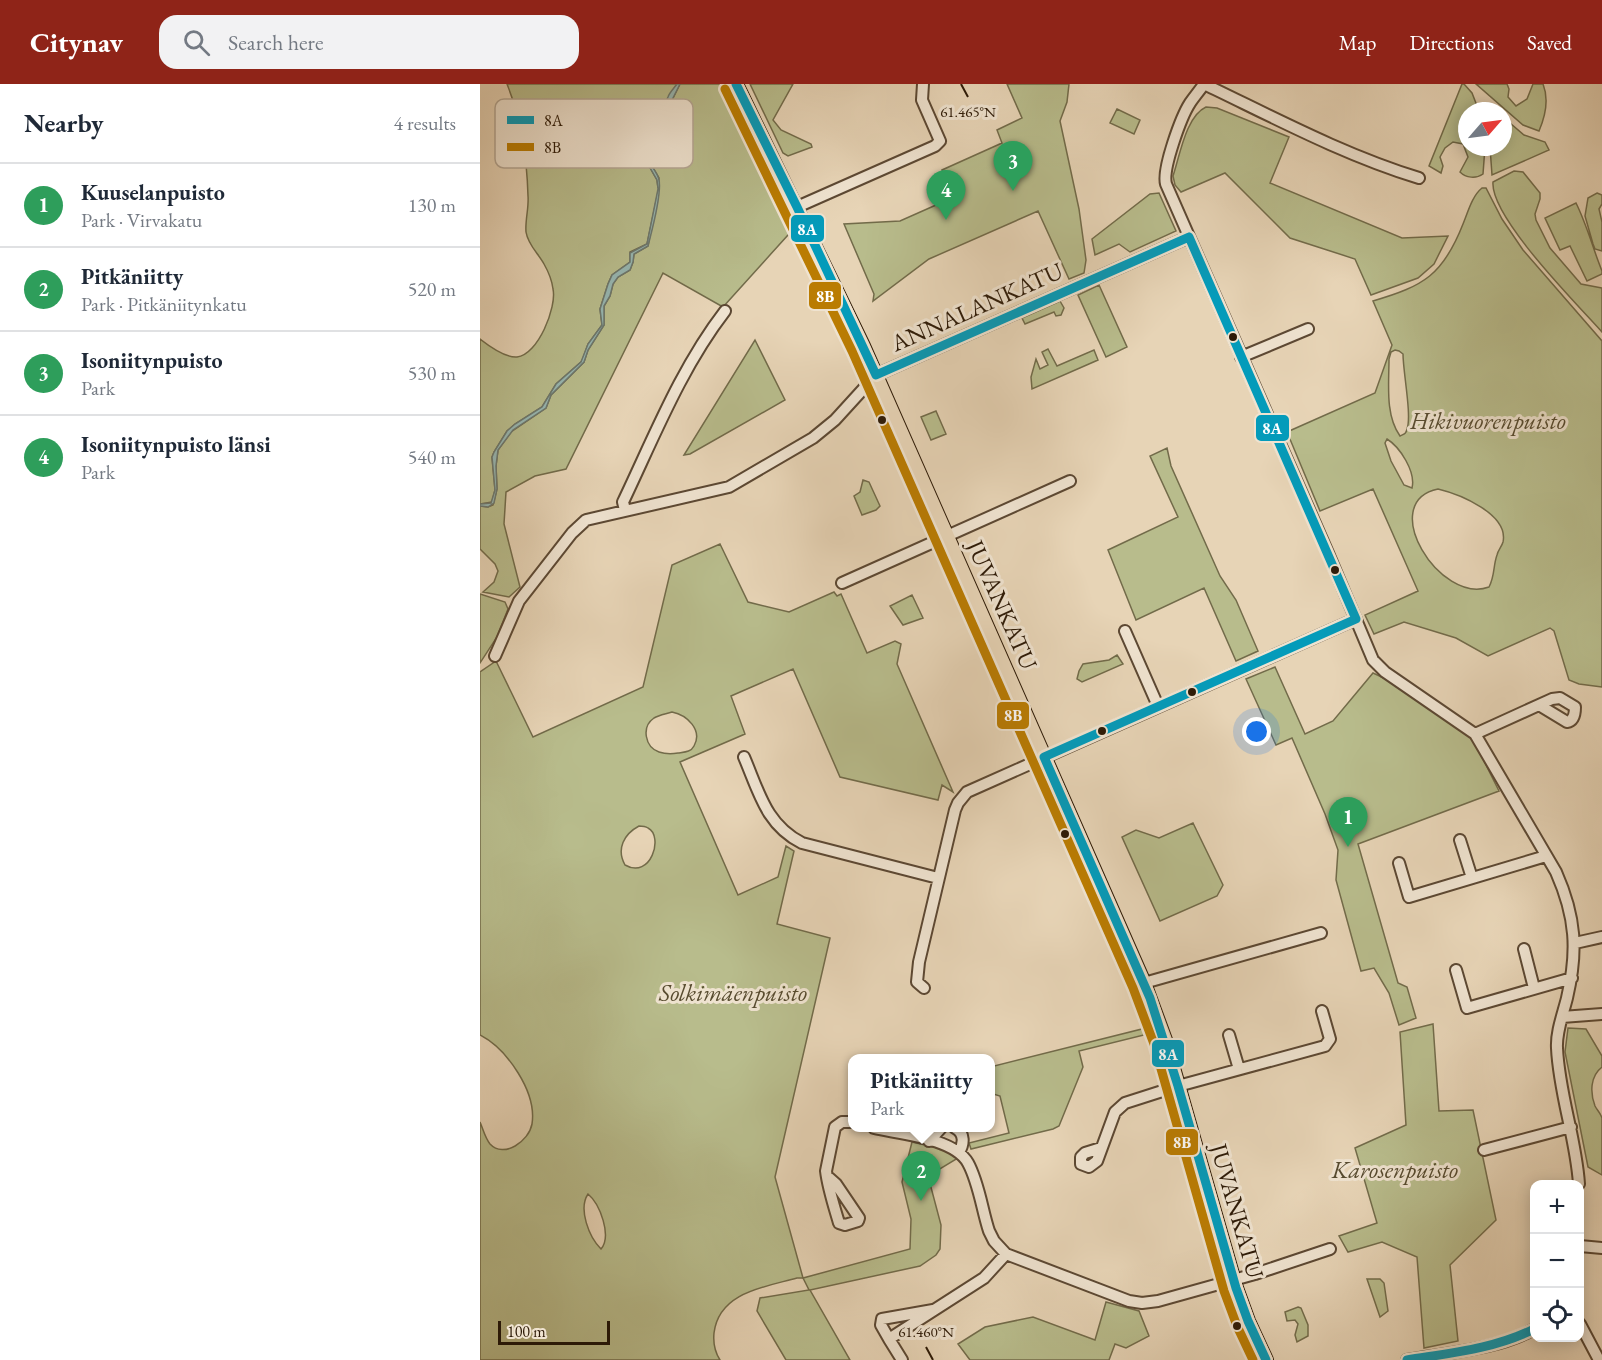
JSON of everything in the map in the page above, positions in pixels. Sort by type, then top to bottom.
[{"type":"main road","name":"JUVANKATU","points":[[736,84],[876,375],[1144,983],[1165,1040],[1233,1280],[1248,1322],[1266,1360]]},
{"type":"street","points":[[797,207],[935,146],[940,141],[922,100],[923,84]]},
{"type":"street","points":[[1419,177],[1384,167],[1307,135],[1204,84],[1186,112],[1167,162],[1164,177],[1372,657],[1378,666],[1475,734],[1546,856],[1565,894],[1575,943],[1572,978],[1557,1048],[1578,1180]]},
{"type":"street","name":"ANNALANKATU","points":[[495,656],[519,601],[572,533],[586,520],[729,487],[813,438],[835,420],[876,375],[1189,237]]},
{"type":"street","points":[[625,510],[623,502],[676,390],[706,336],[725,311]]},
{"type":"street","points":[[1241,357],[1308,329]]},
{"type":"street","points":[[842,583],[1070,482]]},
{"type":"street","points":[[924,988],[917,982],[917,973],[955,810],[963,796],[972,789],[1356,619]]},
{"type":"street","points":[[1125,631],[1158,706]]},
{"type":"street","points":[[1475,734],[1539,705]]},
{"type":"street","points":[[744,757],[772,819],[788,836],[802,843],[938,878]]},
{"type":"street","points":[[1461,840],[1472,878]]},
{"type":"street","points":[[1399,863],[1409,897],[1546,856]]},
{"type":"street","points":[[1144,983],[1321,933]]},
{"type":"street","points":[[1575,943],[1602,937]]},
{"type":"street","points":[[1524,949],[1534,988]]},
{"type":"street","points":[[1456,970],[1467,1008],[1572,978]]},
{"type":"street","points":[[1101,1148],[1116,1112],[1130,1101],[1325,1046],[1330,1039],[1322,1011]]},
{"type":"street","points":[[1562,1017],[1602,1014]]},
{"type":"street","points":[[1229,1035],[1239,1069]]},
{"type":"street","points":[[827,1176],[827,1162],[835,1127],[842,1122],[848,1122]]},
{"type":"street","points":[[1484,1150],[1571,1127]]},
{"type":"street","points":[[891,1132],[950,1147],[959,1152],[970,1167],[989,1231],[1006,1254],[1129,1301],[1142,1303],[1158,1301],[1330,1249]]},
{"type":"street","points":[[929,1141],[935,1132]]},
{"type":"street","points":[[959,1152],[963,1146],[961,1132]]},
{"type":"street","points":[[1584,1246],[1602,1248]]},
{"type":"street","points":[[889,1339],[984,1278],[1006,1254]]},
{"type":"street","points":[[902,1360],[881,1325],[882,1319],[934,1310]]},
{"type":"street","points":[[1407,1360],[1444,1355],[1505,1341],[1530,1331]]},
{"type":"street","points":[[1584,1332],[1599,1360]]},
{"type":"green space","points":[[507,84],[677,84],[668,99],[512,99]]},
{"type":"green space","points":[[680,84],[731,84],[797,225],[723,307],[663,273],[566,469],[535,476],[506,492],[504,524],[520,587],[509,597],[483,592],[494,582],[498,571],[495,564],[480,549],[480,506],[493,505],[497,489],[498,450],[511,432],[546,408],[551,395],[584,362],[588,350],[604,325],[604,306],[613,284],[618,277],[630,270],[634,254],[648,246],[658,192],[647,244],[630,252],[630,262],[612,275],[600,309],[602,325],[588,344],[582,361],[556,384],[542,407],[507,431],[492,457],[495,490],[492,502],[480,504],[480,339],[507,356],[517,357],[525,354],[539,339],[552,307],[552,286],[548,273],[526,232],[526,168],[650,168],[657,180],[658,188],[659,178],[653,168],[693,168],[693,99],[672,99]]},
{"type":"green space","points":[[750,84],[793,84],[773,120],[781,130],[811,144],[812,147],[788,156],[783,153]]},
{"type":"green space","points":[[1007,84],[1069,84],[1067,102],[1060,121],[1079,209],[1086,260],[1084,273],[1069,279],[1038,211],[929,259],[873,301],[874,294],[844,224],[900,221],[954,197],[942,170],[1002,143],[997,130],[1022,118]]},
{"type":"green space","points":[[1462,84],[1464,84],[1472,93],[1476,102],[1458,102],[1458,143],[1453,142],[1445,148],[1440,157],[1443,166],[1441,173],[1429,166]]},
{"type":"green space","points":[[1476,84],[1507,84],[1508,97],[1516,106],[1527,99],[1533,84],[1543,84],[1546,108],[1539,131],[1523,125],[1512,115],[1512,102],[1497,102]]},
{"type":"green space","points":[[1206,107],[1217,108],[1289,137],[1270,183],[1402,238],[1448,236],[1434,264],[1418,278],[1371,295],[1355,259],[1290,238],[1225,173],[1181,192],[1175,185],[1173,176],[1181,147],[1193,119]]},
{"type":"green space","points":[[1117,109],[1140,120],[1134,134],[1110,123]]},
{"type":"green space","points":[[1512,125],[1524,135],[1545,142],[1549,150],[1492,175],[1491,156],[1512,156]]},
{"type":"green space","points":[[1484,156],[1483,174],[1468,177],[1460,172],[1468,157]]},
{"type":"green space","points":[[1514,171],[1523,172],[1540,193],[1535,214],[1536,220],[1550,248],[1581,284],[1602,288],[1602,332],[1537,260],[1505,216],[1496,197],[1493,182]]},
{"type":"green space","name":"Hikivuorenpuisto","points":[[1482,188],[1486,188],[1502,219],[1523,250],[1602,341],[1602,687],[1579,684],[1569,680],[1554,631],[1550,628],[1488,656],[1456,638],[1404,622],[1374,634],[1365,615],[1418,591],[1373,489],[1320,511],[1287,432],[1375,393],[1392,345],[1373,301],[1406,290],[1430,276],[1439,267],[1448,255],[1471,204]],"holes":[[[1395,350],[1403,354],[1408,404],[1407,429],[1400,436],[1392,419],[1389,399],[1389,359],[1391,352]],[[1387,439],[1406,460],[1412,475],[1412,488],[1404,485],[1391,461],[1385,443]],[[1438,489],[1481,507],[1498,523],[1503,532],[1503,542],[1489,587],[1470,588],[1452,581],[1435,567],[1422,550],[1414,530],[1413,512],[1420,498]]]},
{"type":"green space","points":[[1159,193],[1176,231],[1130,252],[1119,244],[1095,255],[1092,239],[1150,194]]},
{"type":"green space","points":[[1597,193],[1602,195],[1602,204],[1599,209],[1602,222],[1602,251],[1595,249],[1585,216],[1588,198]]},
{"type":"green space","points":[[1576,203],[1602,271],[1602,274],[1587,281],[1570,246],[1560,250],[1545,218]]},
{"type":"green space","points":[[1099,285],[1127,347],[1106,357],[1078,295]]},
{"type":"green space","points":[[1060,301],[1064,308],[1061,315],[1056,316],[1054,312],[1025,324],[1022,318]]},
{"type":"green space","points":[[755,340],[785,400],[690,454],[684,455]]},
{"type":"green space","points":[[1048,349],[1057,366],[1094,350],[1098,360],[1032,389],[1031,377],[1036,359],[1040,369],[1048,365],[1042,352]]},
{"type":"green space","points":[[936,411],[946,434],[931,440],[921,417]]},
{"type":"green space","points":[[1167,448],[1171,466],[1220,576],[1236,600],[1258,651],[1236,661],[1204,588],[1136,620],[1108,550],[1178,517],[1150,456]]},
{"type":"green space","points":[[863,480],[869,482],[880,506],[862,515],[854,496],[860,492]]},
{"type":"green space","name":"Solkimäenpuisto","points":[[720,544],[748,602],[789,612],[834,592],[837,596],[841,594],[867,653],[895,641],[901,644],[897,664],[953,792],[942,785],[938,800],[840,777],[793,669],[731,696],[745,734],[680,762],[738,895],[778,877],[786,846],[794,851],[777,924],[830,938],[775,1177],[803,1278],[745,1294],[725,1308],[718,1319],[714,1333],[715,1347],[720,1360],[480,1360],[480,1122],[490,1144],[502,1150],[509,1149],[521,1142],[530,1130],[532,1112],[525,1085],[510,1061],[480,1035],[480,672],[496,661],[533,737],[643,687],[672,565]],"holes":[[[672,712],[683,716],[695,729],[696,740],[689,751],[673,754],[661,753],[650,746],[646,736],[647,726],[656,717]],[[639,826],[647,827],[655,839],[655,847],[648,862],[642,867],[634,868],[625,865],[621,853],[623,842]],[[588,1194],[597,1205],[603,1220],[605,1236],[601,1249],[586,1223],[585,1200]]]},
{"type":"green space","points":[[480,594],[505,602],[508,609],[497,637],[480,663]]},
{"type":"green space","points":[[912,595],[923,618],[903,625],[890,606]]},
{"type":"green space","points":[[1117,655],[1123,664],[1082,682],[1077,679],[1083,664],[1109,660]]},
{"type":"green space","points":[[1275,667],[1305,734],[1333,721],[1373,673],[1467,731],[1499,791],[1358,844],[1398,983],[1407,987],[1416,1018],[1399,1025],[1389,993],[1374,968],[1361,971],[1336,880],[1338,850],[1292,738],[1276,745],[1246,679]]},
{"type":"green space","points":[[1193,823],[1223,885],[1217,896],[1160,921],[1122,837],[1136,830],[1159,838]]},
{"type":"green space","name":"Karosenpuisto","points":[[1433,1024],[1439,1111],[1473,1110],[1496,1220],[1450,1265],[1458,1341],[1424,1348],[1417,1257],[1382,1242],[1348,1252],[1339,1236],[1377,1223],[1355,1148],[1406,1125],[1400,1032]]},
{"type":"green space","points":[[1150,1027],[1152,1033],[1079,1051],[1083,1067],[1059,1126],[971,1149],[969,1143],[1009,1133],[1000,1096],[995,1094],[995,1066]]},
{"type":"green space","points":[[1568,1028],[1586,1029],[1602,1056],[1602,1067],[1593,1080],[1592,1096],[1602,1118],[1602,1175],[1588,1167],[1565,1052]]},
{"type":"green space","points":[[912,1142],[947,1150],[958,1158],[928,1176],[941,1225],[940,1249],[936,1255],[920,1266],[810,1290],[850,1360],[786,1360],[757,1311],[760,1298],[809,1290],[803,1278],[910,1249],[911,1219],[902,1182]]},
{"type":"green space","points":[[1367,1279],[1380,1279],[1384,1283],[1388,1311],[1380,1317]]},
{"type":"green space","points":[[1106,1302],[1139,1311],[1149,1336],[1126,1348],[1115,1344],[1109,1360],[970,1360],[958,1344],[985,1327],[1033,1317],[1095,1340]]},
{"type":"green space","points":[[1301,1308],[1308,1325],[1308,1336],[1297,1342],[1295,1335],[1298,1324],[1295,1320],[1287,1321],[1285,1312]]},
{"type":"water","points":[[677,84],[680,84],[672,99],[667,99]]},
{"type":"water","points":[[650,168],[653,168],[657,175],[660,186],[648,246],[634,254],[630,270],[618,277],[613,284],[604,306],[604,325],[588,350],[584,362],[551,395],[546,408],[513,430],[498,450],[497,489],[494,503],[488,507],[480,506],[480,504],[491,503],[495,490],[492,457],[507,431],[542,407],[556,384],[581,362],[588,344],[602,325],[600,309],[612,275],[630,262],[630,253],[647,244],[658,189],[657,180]]},
{"type":"transit line","name":"8A","points":[[736,84],[876,375]]},
{"type":"transit line","name":"8B","points":[[725,89],[852,351],[1133,988],[1154,1044],[1224,1291],[1253,1360]]},
{"type":"transit line","name":"8A","points":[[1189,237],[1356,619]]},
{"type":"transit line","name":"8A","points":[[876,375],[1189,237]]},
{"type":"transit line","name":"8A","points":[[1044,757],[1356,619]]},
{"type":"transit line","name":"8A","points":[[1044,757],[1150,998],[1178,1086],[1236,1288],[1266,1360]]},
{"type":"transit line","name":"8A","points":[[1407,1360],[1488,1346],[1530,1331]]},
{"type":"place","name":"Isoniitynpuisto","points":[[1013,191]]},
{"type":"place","name":"Isoniitynpuisto länsi","points":[[946,220]]},
{"type":"place","name":"Kuuselanpuisto","points":[[1348,847]]},
{"type":"place","name":"Pitkäniitty","points":[[921,1201]]}]
